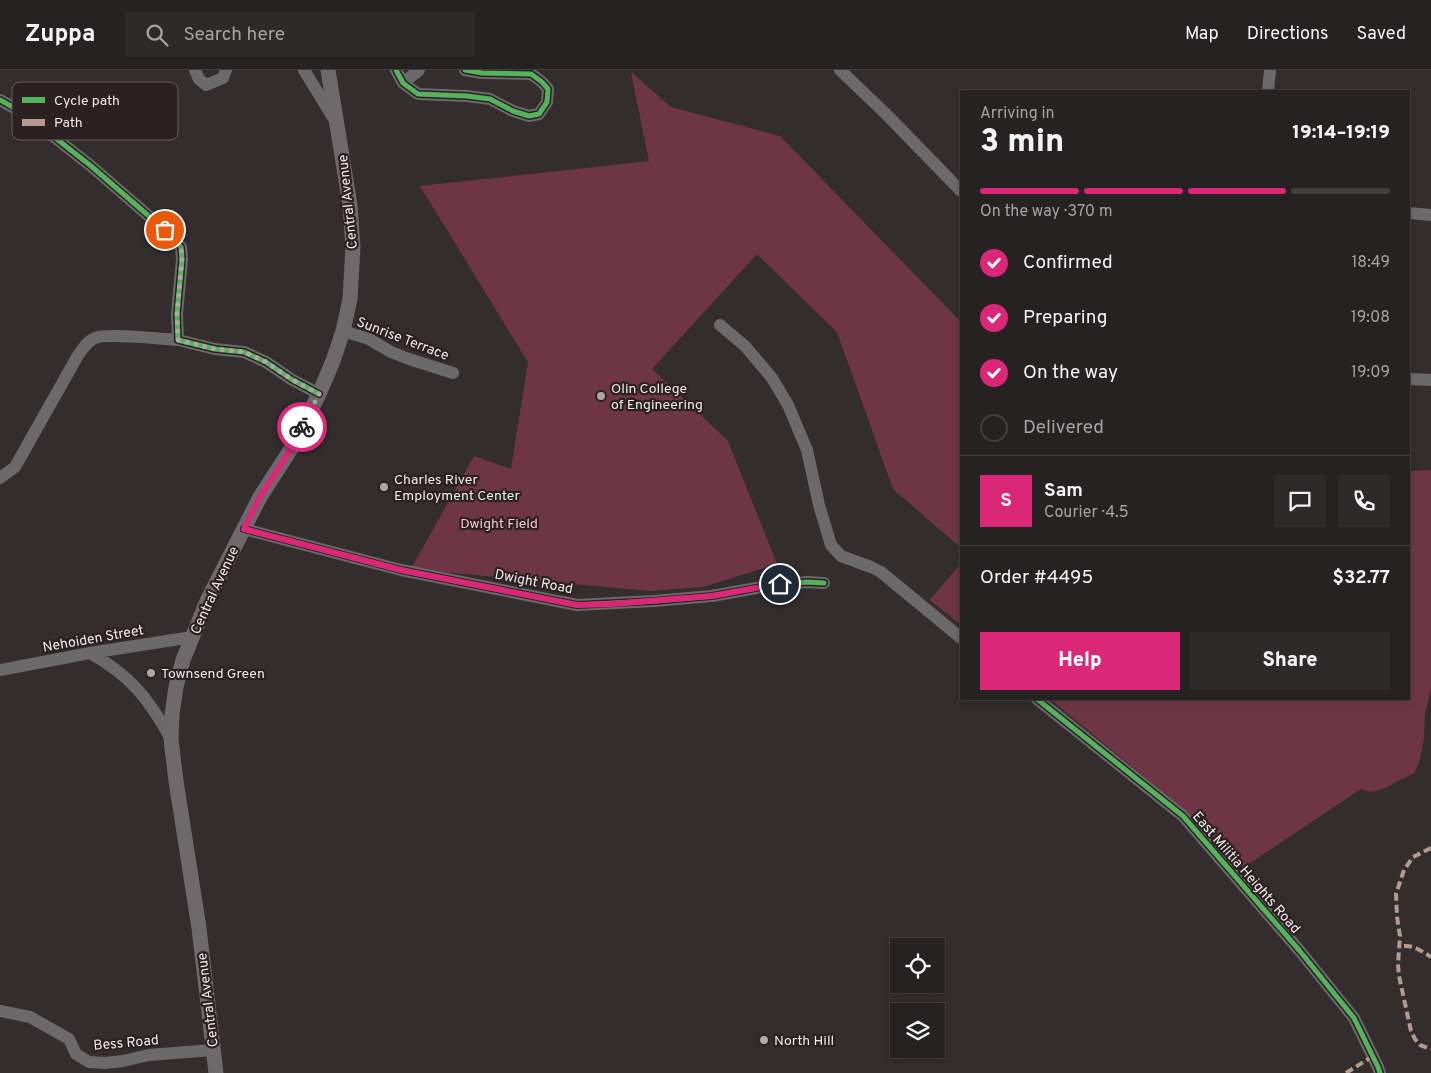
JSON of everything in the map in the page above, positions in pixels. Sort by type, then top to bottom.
[{"type":"main road","name":"Central Avenue","points":[[216,1073],[199,933],[176,781],[171,739],[172,714],[183,660],[207,601],[260,497],[291,449],[319,394],[343,331],[350,299],[353,248],[350,205],[328,70]]},
{"type":"street","points":[[195,70],[199,80],[206,85],[223,78],[226,70]]},
{"type":"street","points":[[304,70],[337,124]]},
{"type":"street","points":[[396,70],[403,83],[418,94],[490,99],[513,111],[529,116],[539,114],[547,102],[548,89],[531,74],[501,74],[465,70]]},
{"type":"street","points":[[403,83],[419,70]]},
{"type":"street","points":[[840,70],[960,190]]},
{"type":"street","points":[[1268,90],[1270,70]]},
{"type":"street","points":[[0,100],[12,107]]},
{"type":"street","points":[[58,140],[165,230],[181,247],[182,259],[177,314],[178,340]]},
{"type":"street","points":[[1410,213],[1431,215]]},
{"type":"street","points":[[720,325],[745,346],[772,378],[788,405],[807,450],[819,505],[832,545],[841,556],[881,572],[960,637]]},
{"type":"street","name":"Sunrise Terrace","points":[[343,331],[369,340],[400,356],[453,373]]},
{"type":"street","points":[[0,478],[15,467],[77,357],[87,343],[97,337],[118,336],[178,340],[215,349],[244,352],[266,362],[291,379],[319,394]]},
{"type":"street","points":[[1410,379],[1431,380]]},
{"type":"street","name":"Dwight Road","points":[[244,529],[401,570],[577,605],[712,596],[767,586],[807,582],[824,583]]},
{"type":"street","name":"Nehoiden Street","points":[[0,670],[90,653],[192,637]]},
{"type":"street","points":[[90,653],[112,666],[142,694],[171,739]]},
{"type":"street","name":"East Militia Heights Road","points":[[1038,700],[1183,816],[1299,950],[1354,1018],[1380,1073]]},
{"type":"street","name":"Bess Road","points":[[0,1011],[30,1017],[69,1039],[76,1054],[89,1062],[123,1061],[149,1055],[213,1050]]},
{"type":"green space","name":"Olin College of Engineering","points":[[631,72],[671,107],[780,136],[960,321],[960,547],[893,489],[837,332],[757,254],[652,369],[728,441],[777,564],[703,587],[650,591],[443,572],[412,567],[474,456],[511,469],[528,362],[420,186],[649,161]]},
{"type":"green space","points":[[1431,470],[1431,688],[1425,714],[1424,738],[1420,760],[1414,773],[1383,789],[1371,792],[1361,789],[1243,868],[1193,817],[1051,700],[1410,700],[1410,471]]},
{"type":"green space","points":[[960,564],[960,624],[930,600]]},
{"type":"marked path","points":[[1431,848],[1413,857],[1404,870],[1396,894],[1400,936],[1399,976],[1411,1031],[1420,1045],[1431,1049]]},
{"type":"marked path","points":[[1404,946],[1415,948],[1431,957]]},
{"type":"marked path","points":[[1346,1073],[1373,1056]]},
{"type":"cycle path","points":[[396,70],[403,83],[418,94],[490,99],[513,111],[529,116],[539,114],[547,102],[548,89],[531,74],[482,73],[465,70]]},
{"type":"cycle path","points":[[0,100],[12,107]]},
{"type":"cycle path","points":[[58,140],[165,230],[181,247],[182,259],[177,314],[178,340],[215,349],[244,352],[266,362],[291,379],[319,394]]},
{"type":"cycle path","points":[[244,529],[401,570],[577,605],[712,596],[767,586],[807,582],[824,583]]},
{"type":"cycle path","points":[[1038,700],[1183,816],[1299,950],[1354,1018],[1380,1073]]},
{"type":"way so far","points":[[165,230],[181,247],[182,259],[177,314],[178,340],[215,349],[244,352],[266,362],[291,379],[319,394],[302,427]]},
{"type":"place","name":"Olin College of Engineering","points":[[601,396]]},
{"type":"place","name":"Charles River Employment Center","points":[[384,487]]},
{"type":"place","name":"Townsend Green","points":[[151,673]]},
{"type":"place","name":"North Hill","points":[[764,1040]]},
{"type":"route","points":[[302,427],[291,449],[260,497],[244,529],[401,570],[577,605],[712,596],[780,584]]},
{"type":"park label","name":"Dwight Field","points":[[499,523]]}]
